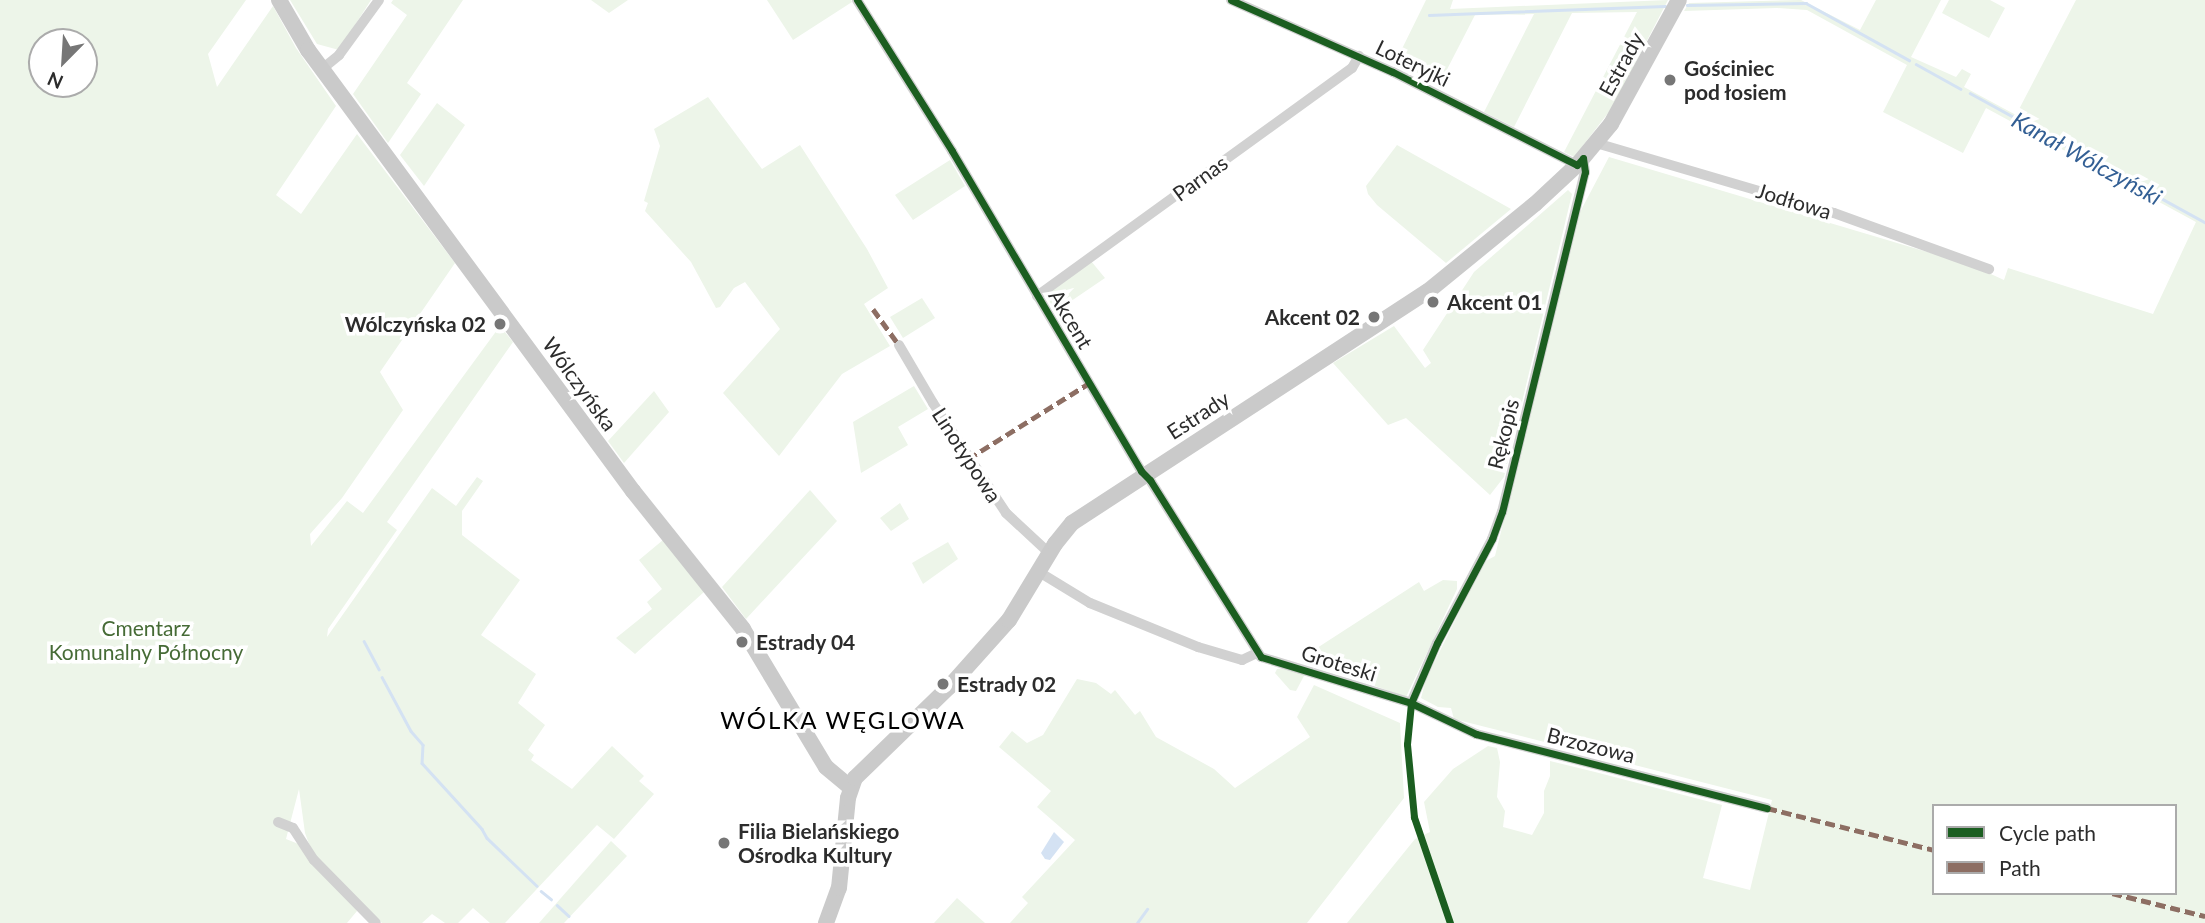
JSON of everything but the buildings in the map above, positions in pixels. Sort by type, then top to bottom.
[{"type":"main road","name":"Wólczyńska","points":[[279,0],[322,69],[633,491],[743,629],[826,767],[850,787]]},
{"type":"main road","name":"Estrady","points":[[850,787],[859,774],[935,701],[1009,620],[1049,553],[1072,523],[1445,280],[1580,162],[1623,106],[1679,0]]},
{"type":"main road","points":[[826,923],[839,887],[850,787]]},
{"type":"street","points":[[322,69],[339,55],[379,0]]},
{"type":"street","name":"Akcent","points":[[857,0],[952,150],[1037,296],[1257,653]]},
{"type":"street","name":"Loteryjki","points":[[1231,0],[1359,56],[1580,162]]},
{"type":"street","name":"Parnas","points":[[1037,296],[1352,68],[1359,56]]},
{"type":"street","name":"Jodłowa","points":[[1596,143],[1834,213],[1989,268]]},
{"type":"street","name":"Rękopis","points":[[1411,703],[1437,643],[1492,539],[1502,512],[1585,172],[1580,162]]},
{"type":"street","name":"Linotypowa","points":[[899,345],[933,403],[1006,513],[1049,553]]},
{"type":"street","name":"Groteski","points":[[1039,572],[1090,603],[1199,647],[1237,659],[1257,653],[1268,660],[1411,703]]},
{"type":"street","name":"Brzozowa","points":[[1411,703],[1476,734],[1767,808]]},
{"type":"street","points":[[278,822],[293,828],[314,860],[376,923]]},
{"type":"green space","name":"Cmentarz Komunalny Północny","points":[[0,0],[246,0],[208,54],[217,87],[273,6],[296,48],[336,106],[276,195],[301,214],[357,134],[455,263],[380,372],[403,410],[342,498],[310,534],[311,546],[347,501],[363,513],[500,326],[513,342],[387,522],[397,530],[328,629],[327,637],[432,488],[456,506],[477,477],[483,481],[462,511],[462,535],[520,580],[481,635],[536,674],[518,703],[545,725],[528,750],[534,755],[531,760],[572,789],[612,746],[644,776],[639,781],[654,794],[614,839],[597,825],[505,923],[490,923],[473,908],[458,923],[445,923],[432,914],[422,923],[382,923],[312,852],[305,833],[299,789],[286,839],[301,845],[350,899],[357,911],[347,923],[0,923]]},
{"type":"green space","points":[[290,0],[371,0],[339,50],[317,44]]},
{"type":"green space","points":[[393,0],[463,0],[407,83],[421,94],[388,143],[353,94],[407,15],[391,3]]},
{"type":"green space","points":[[591,0],[628,0],[609,13]]},
{"type":"green space","points":[[767,0],[851,0],[852,2],[793,40]]},
{"type":"green space","points":[[1426,0],[1453,0],[1450,9],[1668,0],[1612,108],[1574,157],[1564,152],[1637,12],[1572,13],[1514,127],[1484,112],[1534,14],[1475,15],[1439,85],[1396,61]]},
{"type":"green space","points":[[1801,0],[1860,30],[1876,0],[1941,0],[1911,57],[1956,77],[1962,69],[1971,74],[1964,87],[2016,115],[2076,0],[2205,0],[2205,923],[1347,923],[1415,839],[1430,832],[1424,802],[1453,769],[1488,746],[1497,748],[1500,762],[1497,797],[1505,811],[1503,827],[1532,835],[1544,813],[1544,791],[1550,776],[1550,761],[1595,772],[1722,805],[1703,878],[1750,890],[1772,800],[1454,719],[1451,708],[1438,707],[1421,698],[1426,679],[1484,562],[1495,556],[1579,214],[1609,157],[1971,265],[2004,280],[2008,268],[2153,314],[2196,222],[1986,108],[1963,153],[1883,112],[1907,65],[1807,10],[1777,8],[1684,11],[1689,3]]},
{"type":"green space","points":[[1949,0],[1990,0],[2005,8],[1989,38],[1942,13]]},
{"type":"green space","points":[[708,97],[762,169],[800,145],[867,249],[888,288],[864,304],[890,346],[842,374],[779,456],[723,393],[780,329],[745,282],[734,288],[720,307],[716,308],[691,262],[645,211],[648,203],[644,201],[660,146],[654,129]]},
{"type":"green space","points":[[437,103],[465,125],[424,186],[400,155]]},
{"type":"green space","points":[[1397,145],[1511,209],[1446,263],[1377,205],[1368,194],[1366,186]]},
{"type":"green space","points":[[950,160],[965,186],[913,220],[895,195]]},
{"type":"green space","points":[[1568,190],[1572,194],[1504,477],[1490,495],[1406,418],[1388,425],[1333,363],[1394,326],[1425,368],[1431,363],[1423,350],[1474,272]]},
{"type":"green space","points":[[1091,261],[1105,278],[1055,312],[1046,294]]},
{"type":"green space","points":[[922,298],[935,318],[903,338],[890,317]]},
{"type":"green space","points":[[914,386],[928,409],[898,427],[908,445],[861,473],[853,422]]},
{"type":"green space","points":[[654,391],[669,412],[624,463],[608,441]]},
{"type":"green space","points":[[810,490],[837,521],[746,619],[722,587]]},
{"type":"green space","points":[[900,503],[909,519],[891,531],[880,518]]},
{"type":"green space","points":[[663,540],[704,592],[635,654],[616,638],[652,609],[647,602],[662,589],[639,560]]},
{"type":"green space","points":[[948,542],[958,559],[923,584],[912,563]]},
{"type":"green space","points":[[1443,580],[1457,581],[1457,589],[1406,697],[1300,659],[1419,582],[1424,591]]},
{"type":"green space","points":[[1284,668],[1305,674],[1296,691],[1290,690],[1275,673],[1277,669]]},
{"type":"green space","points":[[1077,679],[1096,683],[1111,694],[1115,690],[1135,715],[1140,711],[1156,737],[1214,769],[1235,788],[1310,737],[1297,717],[1314,685],[1400,723],[1404,798],[1307,923],[1010,923],[1028,903],[1022,897],[1075,840],[1037,807],[1051,791],[999,747],[1012,731],[1027,743],[1043,735]]},
{"type":"green space","points":[[611,841],[627,856],[564,923],[539,923]]},
{"type":"green space","points":[[957,898],[985,923],[934,923]]},
{"type":"water","points":[[1054,832],[1064,842],[1050,860],[1045,859],[1041,853]]},
{"type":"waterway","name":"Kanał Wólczyński","points":[[1687,5],[1806,3],[1909,60]]},
{"type":"waterway","name":"Kanał Wólczyński","points":[[1429,15],[1665,6]]},
{"type":"waterway","name":"Kanał Wólczyński","points":[[1916,64],[1961,89]]},
{"type":"waterway","name":"Kanał Wólczyński","points":[[1970,93],[2205,222]]},
{"type":"waterway","points":[[364,641],[379,669]]},
{"type":"waterway","points":[[382,677],[411,731],[423,745],[422,763],[482,829],[487,838],[537,886]]},
{"type":"waterway","points":[[541,891],[551,899]]},
{"type":"waterway","points":[[557,905],[569,916]]},
{"type":"waterway","points":[[1137,923],[1147,909]]},
{"type":"marked path","points":[[873,309],[899,345]]},
{"type":"marked path","points":[[968,459],[1089,383]]},
{"type":"marked path","points":[[1767,808],[1932,849]]},
{"type":"marked path","points":[[2120,895],[2205,916]]},
{"type":"cycle path","points":[[857,0],[952,151],[1141,471],[1150,480],[1261,657],[1411,703],[1476,734],[1767,808]]},
{"type":"cycle path","points":[[1231,0],[1393,72],[1577,165],[1583,158]]},
{"type":"cycle path","points":[[1450,923],[1414,817],[1407,744],[1411,703],[1437,643],[1492,539],[1502,512],[1585,172],[1583,158]]},
{"type":"place","name":"Gościniec pod łosiem","points":[[1670,80]]},
{"type":"place","name":"Akcent 01","points":[[1433,302]]},
{"type":"place","name":"Akcent 02","points":[[1374,317]]},
{"type":"place","name":"Wólczyńska 02","points":[[500,324]]},
{"type":"place","name":"Estrady 04","points":[[742,642]]},
{"type":"place","name":"Estrady 02","points":[[943,684]]},
{"type":"place","name":"Filia Bielańskiego Ośrodka Kultury","points":[[724,843]]},
{"type":"district","name":"WÓLKA WĘGLOWA","points":[[843,720]]}]
